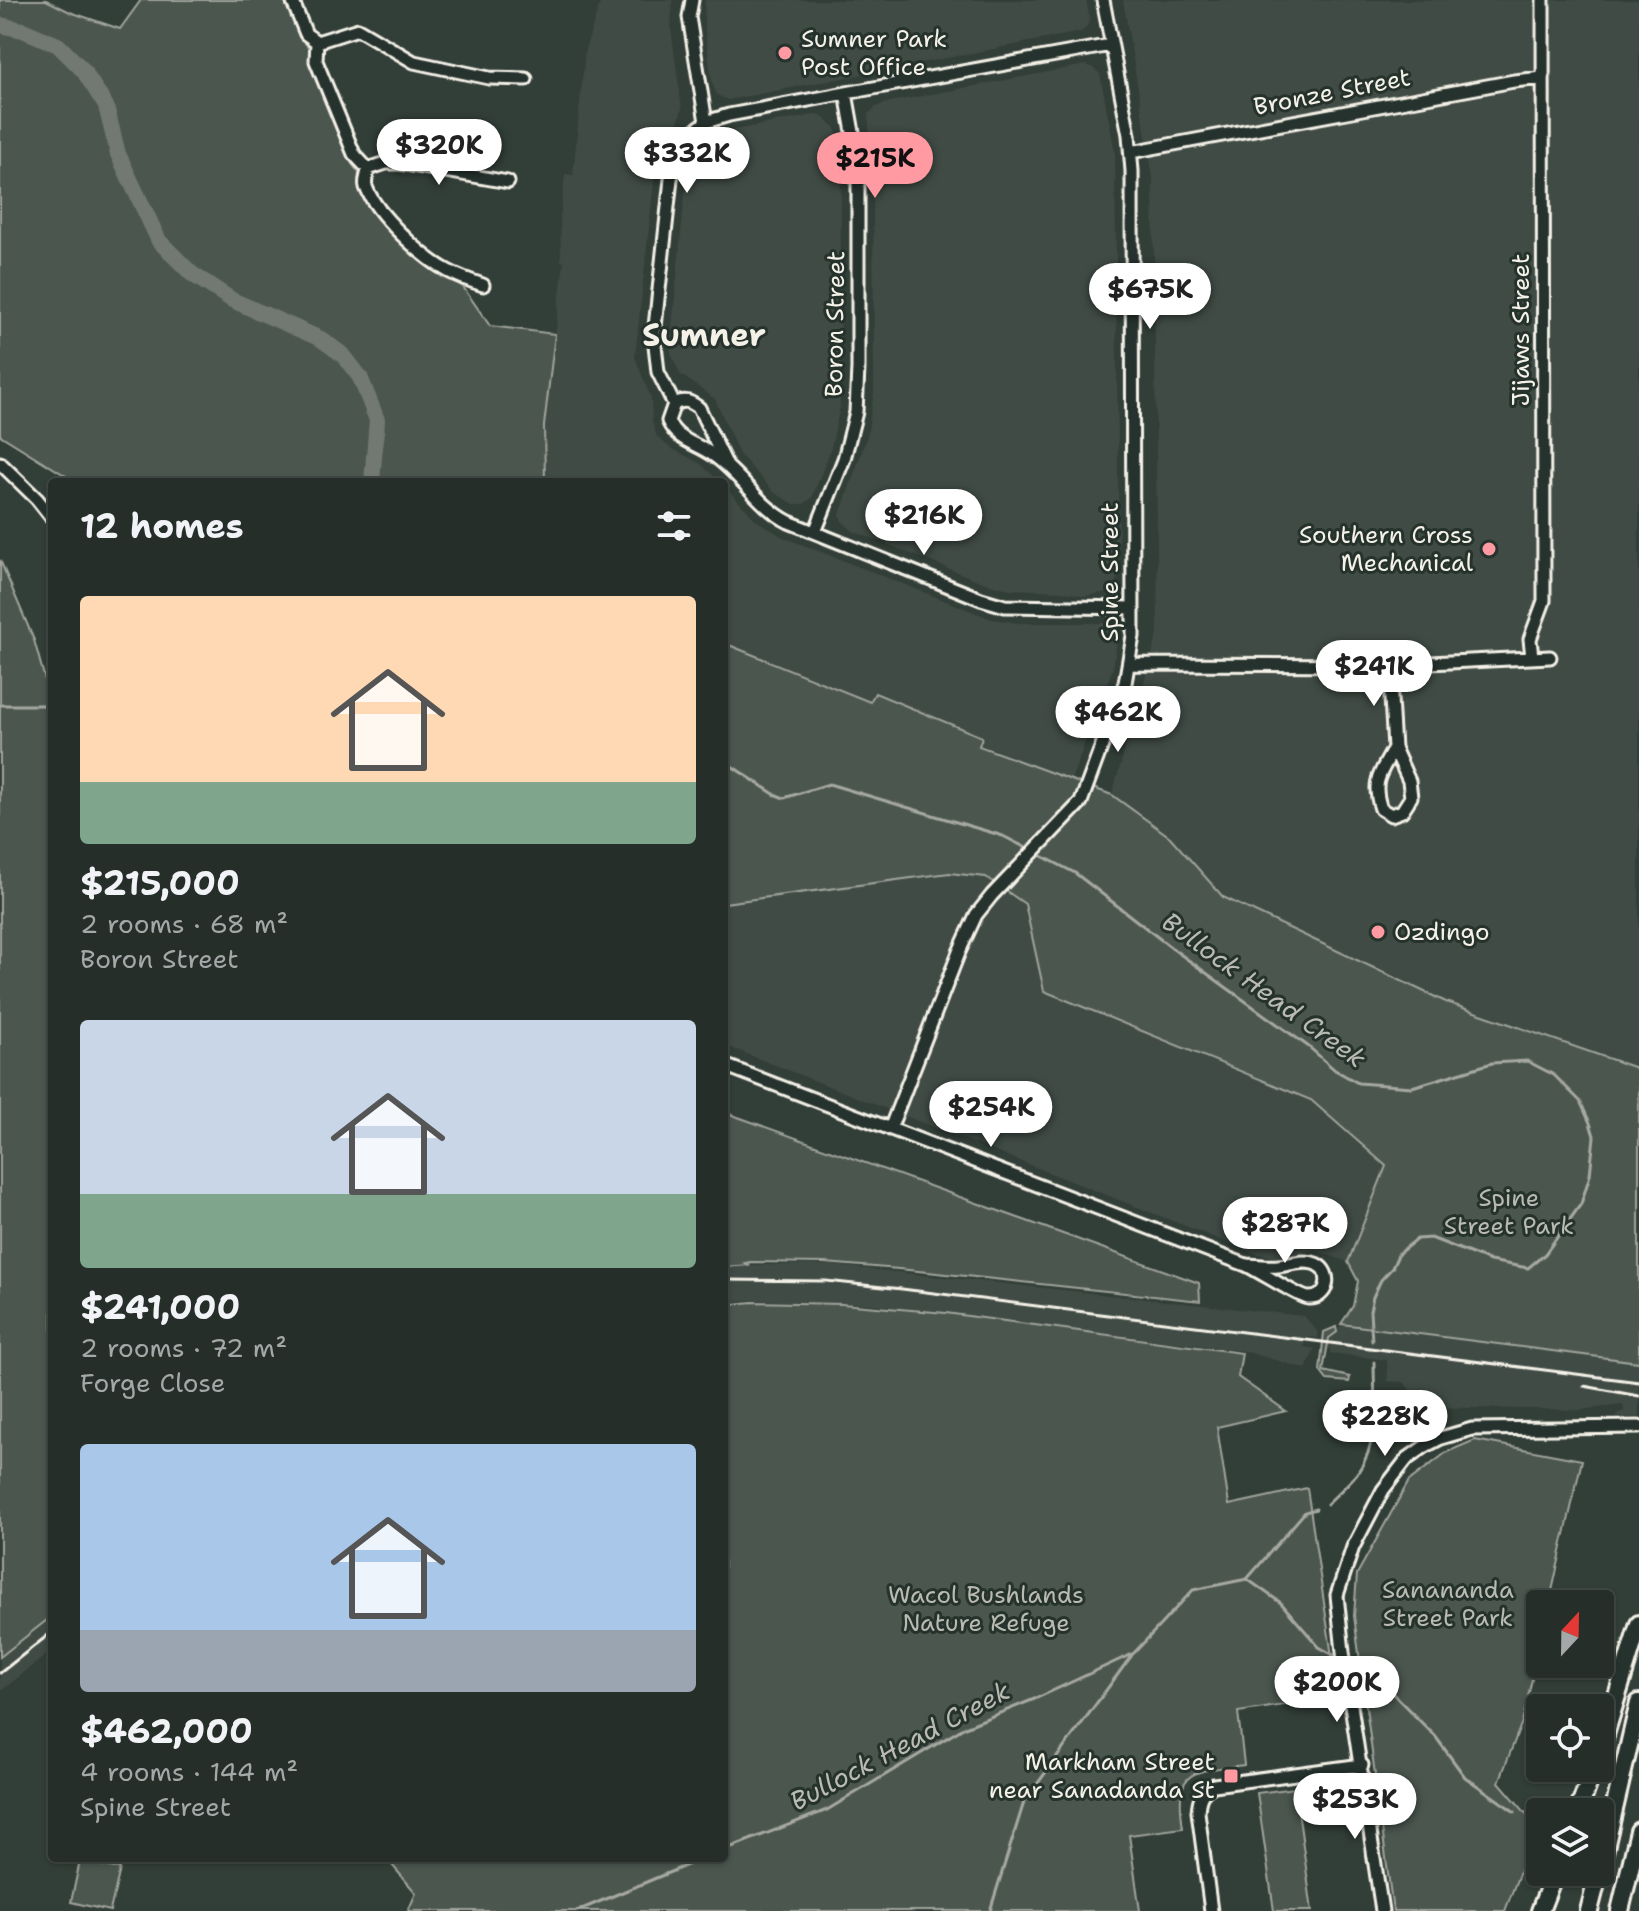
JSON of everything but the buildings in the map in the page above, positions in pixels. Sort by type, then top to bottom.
[{"type":"highway","points":[[1614,1705],[1639,1624]]},
{"type":"highway","points":[[1614,1811],[1639,1703]]},
{"type":"highway","points":[[1620,1911],[1639,1831]]},
{"type":"highway","points":[[1540,1911],[1550,1886]]},
{"type":"highway","points":[[1589,1911],[1596,1886]]},
{"type":"street","points":[[292,0],[306,34],[317,42]]},
{"type":"street","points":[[692,0],[689,17],[706,122]]},
{"type":"street","name":"Spine Street","points":[[890,1129],[965,936],[976,915],[1081,802],[1130,664],[1131,152],[1103,0]]},
{"type":"street","name":"Jijaws Street","points":[[1532,657],[1530,639],[1544,601],[1543,0]]},
{"type":"street","points":[[317,42],[358,29],[414,62],[489,78],[526,79]]},
{"type":"street","points":[[317,42],[316,61],[354,154],[368,169],[367,187],[398,231],[446,270],[483,285]]},
{"type":"street","points":[[1111,45],[729,115],[706,122],[688,136],[679,148],[671,179],[654,354],[658,372],[674,404],[668,421],[672,431],[726,464],[777,516],[1005,606],[1132,608]]},
{"type":"street","name":"Bronze Street","points":[[1131,152],[1543,78]]},
{"type":"street","name":"Boron Street","points":[[815,532],[851,435],[858,388],[858,175],[846,93]]},
{"type":"street","points":[[368,169],[386,163],[399,163],[508,182]]},
{"type":"street","points":[[674,404],[691,402],[699,408],[726,464]]},
{"type":"street","points":[[0,463],[48,513]]},
{"type":"street","points":[[1130,664],[1389,665],[1550,657]]},
{"type":"street","points":[[1389,665],[1394,748],[1409,781],[1411,797],[1402,811],[1391,815],[1381,809],[1375,792],[1377,779],[1394,748]]},
{"type":"street","points":[[728,1067],[1246,1265],[1278,1280],[1301,1297],[1318,1296],[1324,1292],[1327,1281],[1326,1273],[1319,1265],[1308,1262],[1278,1266],[1246,1265]]},
{"type":"street","points":[[1382,1911],[1337,1595],[1353,1547],[1383,1490],[1407,1459],[1424,1447],[1456,1433],[1487,1427],[1639,1427]]},
{"type":"street","points":[[1211,1911],[1198,1812],[1198,1798],[1204,1790],[1214,1785],[1362,1765]]},
{"type":"shaded area","points":[[601,0],[673,0],[671,28],[682,109],[678,122],[657,154],[635,357],[651,398],[652,422],[657,437],[701,464],[716,478],[545,478],[544,426],[564,262],[561,261],[560,217],[565,174],[573,175],[585,50]]},
{"type":"shaded area","points":[[705,0],[1086,0],[1090,19],[1081,32],[728,100],[717,95],[712,83],[704,22]]},
{"type":"shaded area","points":[[1123,0],[1639,0],[1639,1069],[1446,1002],[1223,897],[1170,837],[1112,795],[1158,633],[1153,177]]},
{"type":"shaded area","points":[[1085,65],[1100,74],[1115,152],[1119,575],[1108,592],[1085,596],[1061,591],[1010,589],[985,583],[853,531],[840,515],[867,436],[874,392],[873,176],[868,114],[890,102]]},
{"type":"shaded area","points":[[819,114],[836,128],[841,166],[840,406],[831,448],[812,498],[804,504],[794,504],[775,493],[739,454],[715,399],[680,374],[671,353],[671,338],[686,182],[693,152],[718,133]]},
{"type":"shaded area","points":[[728,490],[756,520],[783,537],[992,619],[1017,623],[1107,623],[1112,626],[1117,641],[1113,668],[1071,780],[728,645]]},
{"type":"shaded area","points":[[949,873],[986,877],[1025,904],[1044,991],[1311,1100],[1386,1166],[1348,1262],[1314,1250],[1279,1258],[1254,1253],[728,1047],[728,902]]},
{"type":"shaded area","points":[[830,1265],[1304,1316],[1319,1338],[1305,1337],[1304,1347],[1315,1349],[1306,1369],[1244,1351],[869,1304],[728,1302],[728,1267]]},
{"type":"shaded area","points":[[1341,1324],[1639,1362],[1639,1417],[1616,1417],[1624,1411],[1623,1405],[1580,1410],[1423,1407],[1404,1382],[1388,1381],[1387,1360],[1330,1353],[1329,1338]]},
{"type":"shaded area","points":[[48,1613],[48,1653],[0,1692],[0,1651]]},
{"type":"green space","points":[[0,0],[46,0],[70,12],[120,29],[141,0],[286,0],[301,38],[309,48],[310,60],[352,164],[359,173],[358,182],[363,191],[441,272],[463,287],[490,326],[555,334],[544,426],[545,478],[67,478],[0,435]]},
{"type":"green space","points":[[0,560],[34,640],[48,691],[48,1619],[0,1657]]},
{"type":"green space","name":"Spine Street Park","points":[[728,645],[870,702],[875,693],[982,737],[979,746],[1112,795],[1170,837],[1223,897],[1446,1002],[1639,1069],[1639,1362],[1341,1324],[1353,1306],[1358,1281],[1348,1262],[1386,1166],[1311,1100],[1044,991],[1025,904],[986,877],[949,873],[728,902]]},
{"type":"green space","points":[[728,1113],[1199,1283],[1200,1301],[825,1263],[745,1263],[750,1265],[728,1267]]},
{"type":"green space","name":"Wacol Bushlands Nature Refuge","points":[[752,1302],[842,1304],[946,1313],[1242,1353],[1238,1377],[1286,1411],[1217,1427],[1229,1505],[1307,1488],[1338,1697],[1238,1712],[1244,1765],[1211,1769],[1191,1776],[1181,1793],[1183,1828],[1129,1835],[1140,1911],[408,1911],[416,1893],[389,1862],[728,1862],[728,1305]]},
{"type":"green space","points":[[1336,1327],[1337,1332],[1329,1338],[1323,1371],[1350,1377],[1349,1382],[1327,1380],[1320,1371],[1324,1332]]},
{"type":"green space","name":"Sanananda Street Park","points":[[1475,1440],[1582,1460],[1552,1590],[1526,1590],[1526,1678],[1532,1678],[1529,1694],[1526,1694],[1523,1719],[1499,1782],[1526,1813],[1526,1855],[1505,1911],[1393,1911],[1354,1616],[1357,1574],[1409,1481],[1447,1452]]},
{"type":"green space","points":[[1295,1788],[1312,1911],[1274,1911],[1257,1793]]},
{"type":"green space","points":[[80,1862],[120,1869],[110,1911],[71,1902]]},
{"type":"waterway","points":[[0,25],[23,30],[58,45],[83,70],[106,106],[118,154],[159,241],[192,274],[232,300],[321,339],[343,355],[360,377],[377,420],[372,478]]},
{"type":"waterway","points":[[0,705],[48,705]]},
{"type":"waterway","name":"Bullock Head Creek","points":[[728,764],[784,798],[829,784],[1003,836],[1075,873],[1173,949],[1309,1047],[1335,1070],[1358,1083],[1412,1087],[1492,1063],[1527,1061],[1554,1075],[1580,1101],[1594,1136],[1590,1175],[1581,1204],[1545,1254],[1528,1268],[1490,1261],[1431,1238],[1417,1239],[1399,1253],[1373,1297],[1370,1311],[1372,1341]]},
{"type":"waterway","name":"Bullock Head Creek","points":[[1327,1504],[1358,1472],[1370,1447],[1374,1419],[1374,1362]]},
{"type":"waterway","name":"Bullock Head Creek","points":[[728,1848],[827,1810],[965,1727],[1134,1653],[1193,1590],[1247,1579],[1305,1512],[1316,1509]]},
{"type":"waterway","points":[[1247,1579],[1281,1603],[1319,1647],[1341,1659]]},
{"type":"waterway","points":[[990,1911],[1024,1802],[1132,1655]]},
{"type":"waterway","points":[[1348,1662],[1374,1675],[1435,1736],[1465,1777],[1515,1812]]},
{"type":"waterway","name":"Bullock Head Creek","points":[[577,1911],[694,1862]]},
{"type":"railway","points":[[728,1280],[826,1281],[902,1289],[1639,1382]]},
{"type":"railway","points":[[1584,1386],[1639,1396]]},
{"type":"railway","points":[[0,1673],[48,1635]]},
{"type":"place","name":"Sumner Park Post Office","points":[[785,53]]},
{"type":"place","name":"Southern Cross Mechanical","points":[[1489,549]]},
{"type":"place","name":"Ozdingo","points":[[1378,932]]},
{"type":"place","name":"Markham Street near Sanadanda St","points":[[1231,1776]]},
{"type":"district","name":"Sumner","points":[[704,335]]}]
